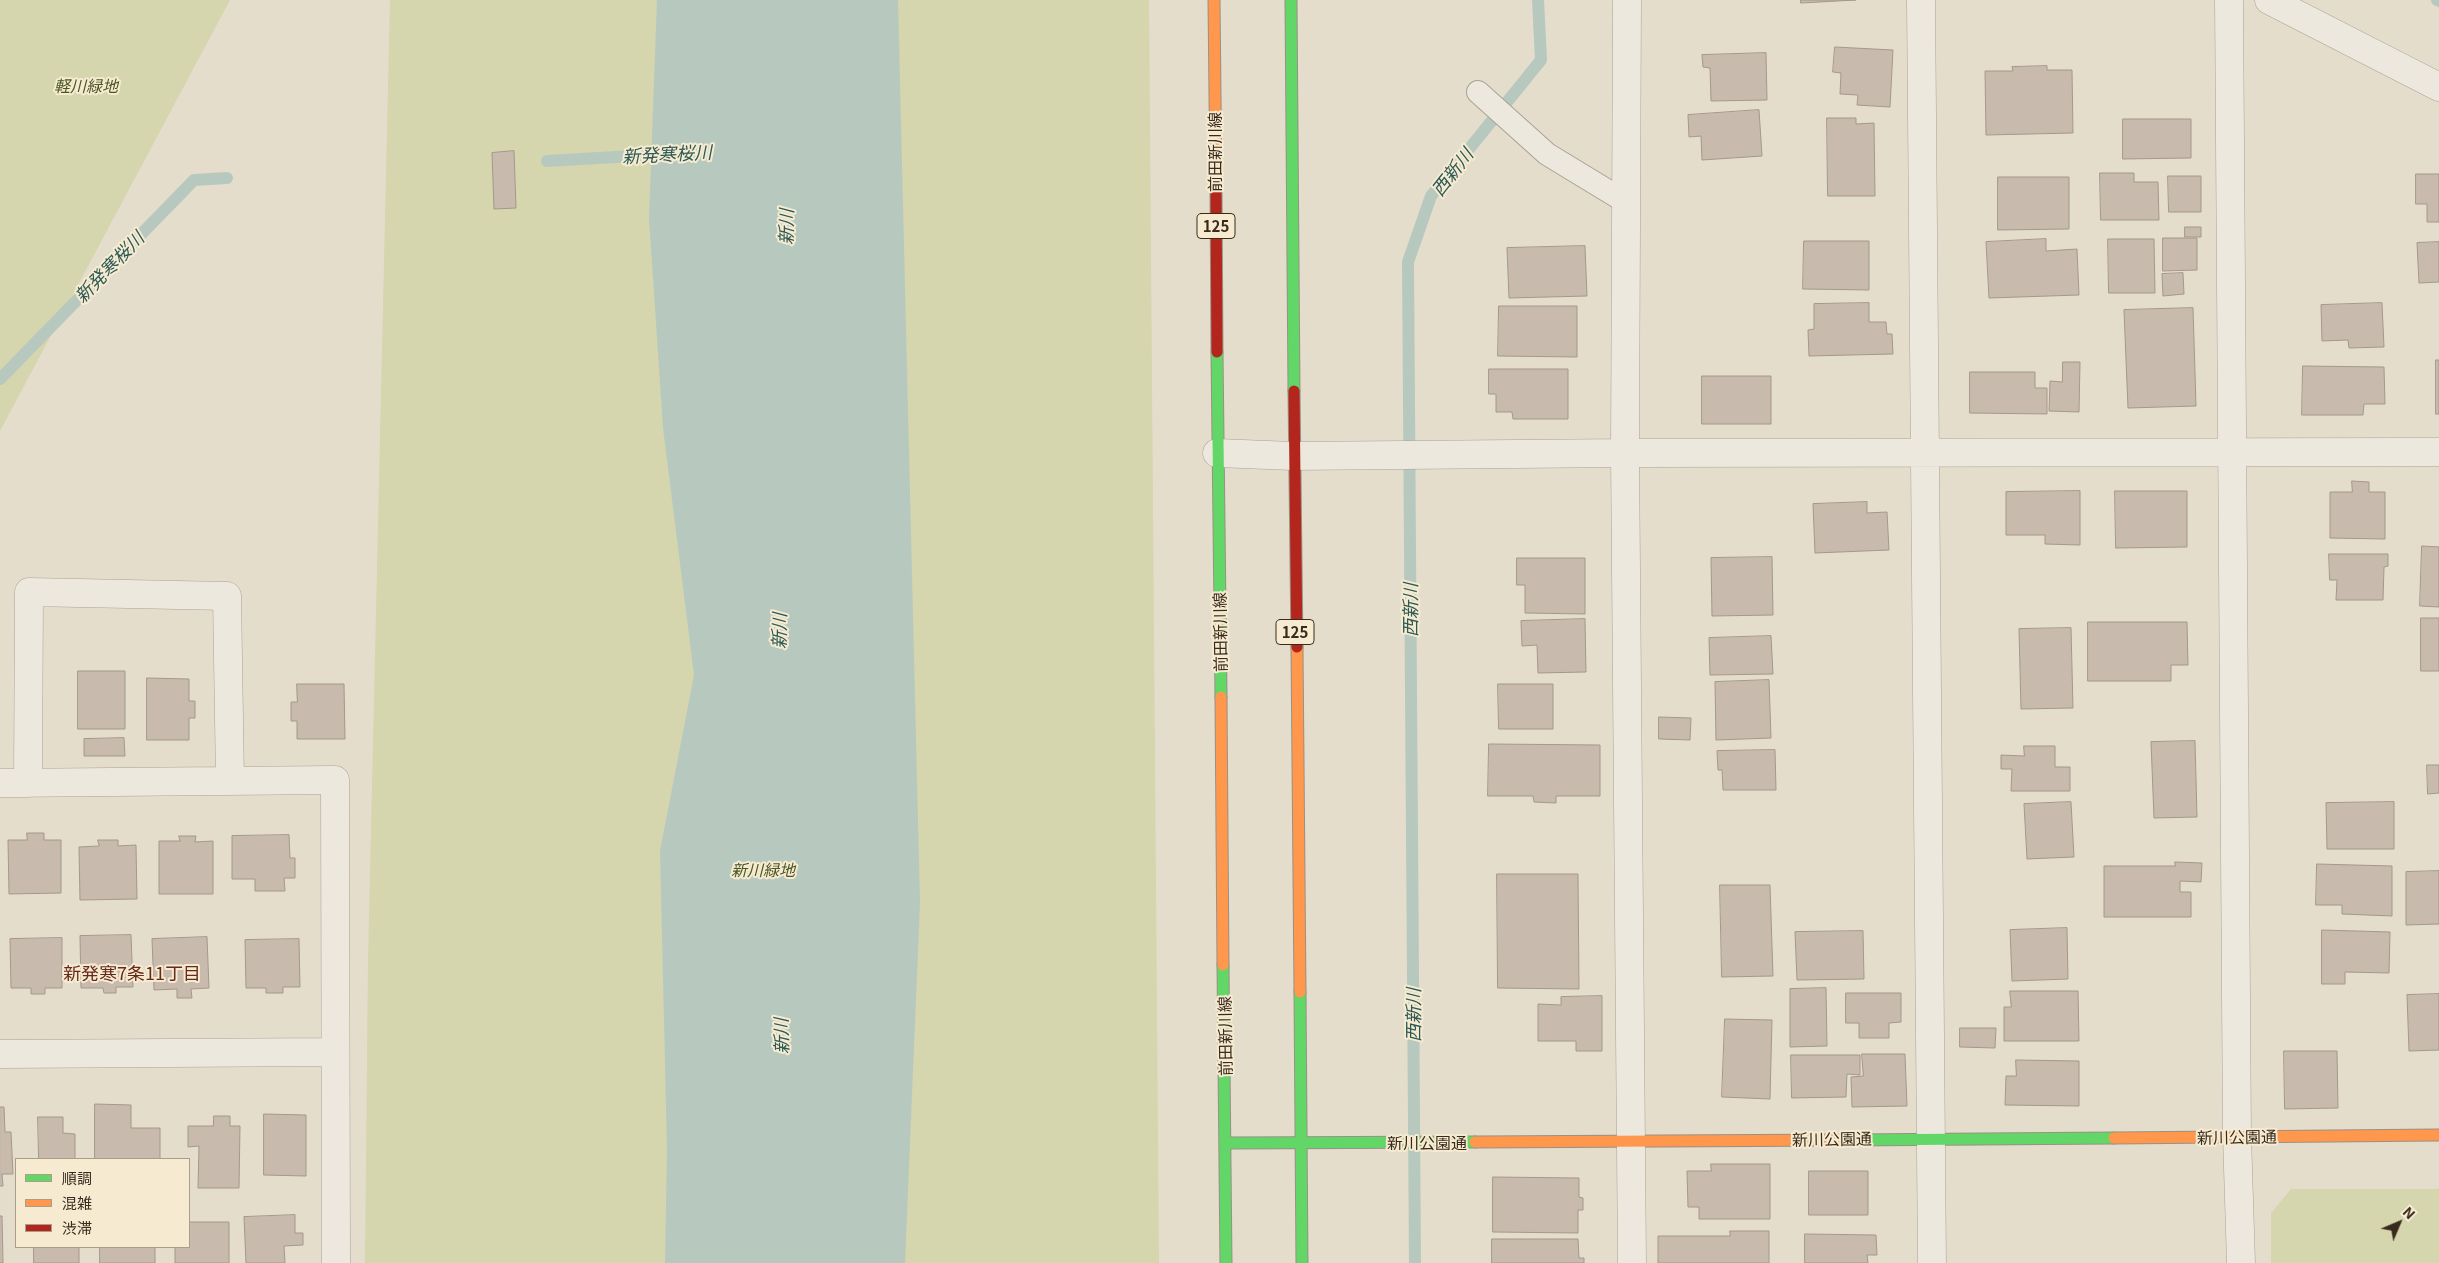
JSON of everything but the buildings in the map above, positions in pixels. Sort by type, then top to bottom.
[{"type":"main road","name":"前田新川線","points":[[1214,0],[1226,1263]]},
{"type":"main road","name":"125","points":[[1291,0],[1293,456],[1302,1263]]},
{"type":"main road","name":"新川公園通","points":[[1226,1142],[1631,1142],[2439,1135]]},
{"type":"street","points":[[1628,0],[1625,453],[1632,1263]]},
{"type":"street","points":[[1921,0],[1932,1263]]},
{"type":"street","points":[[2228,0],[2238,1136],[2241,1263]]},
{"type":"street","points":[[2270,0],[2439,88]]},
{"type":"street","points":[[1217,452],[1293,456],[1625,453],[2439,452]]},
{"type":"street","points":[[28,783],[29,592],[227,596],[230,781]]},
{"type":"street","points":[[0,783],[335,780],[336,1263]]},
{"type":"street","points":[[0,1054],[335,1052]]},
{"type":"lane","points":[[1484,97],[1547,154],[1626,202]]},
{"type":"green space","name":"軽川緑地","points":[[0,0],[230,0],[0,431]]},
{"type":"green space","name":"新川緑地","points":[[390,0],[1149,0],[1159,1263],[365,1263],[368,960]]},
{"type":"green space","points":[[2291,1189],[2439,1189],[2439,1263],[2271,1263],[2271,1213]]},
{"type":"water","name":"新川","points":[[657,0],[898,0],[920,903],[905,1263],[665,1263],[667,1150],[660,851],[694,675],[663,428],[649,218]]},
{"type":"waterway","name":"西新川","points":[[1415,1263],[1408,262],[1431,196],[1541,60],[1538,0]]},
{"type":"waterway","name":"新発寒桜川","points":[[547,161],[667,154]]},
{"type":"waterway","name":"新発寒桜川","points":[[0,379],[194,180],[227,178]]},
{"type":"traffic: fast","points":[[1291,0],[1294,391]]},
{"type":"traffic: fast","points":[[1217,352],[1221,697]]},
{"type":"traffic: fast","points":[[1223,965],[1226,1263]]},
{"type":"traffic: fast","points":[[1300,992],[1302,1263]]},
{"type":"traffic: fast","points":[[1848,1140],[2114,1138]]},
{"type":"traffic: fast","points":[[1226,1143],[1475,1142]]},
{"type":"traffic: slow","points":[[1214,0],[1216,191]]},
{"type":"traffic: slow","points":[[1297,647],[1300,992]]},
{"type":"traffic: slow","points":[[1221,697],[1223,965]]},
{"type":"traffic: slow","points":[[2114,1138],[2439,1135]]},
{"type":"traffic: slow","points":[[1475,1142],[1848,1140]]},
{"type":"traffic: jam","points":[[1216,191],[1217,352]]},
{"type":"traffic: jam","points":[[1294,391],[1297,647]]},
{"type":"district","name":"新発寒7条11丁目","points":[[132,973]]}]
